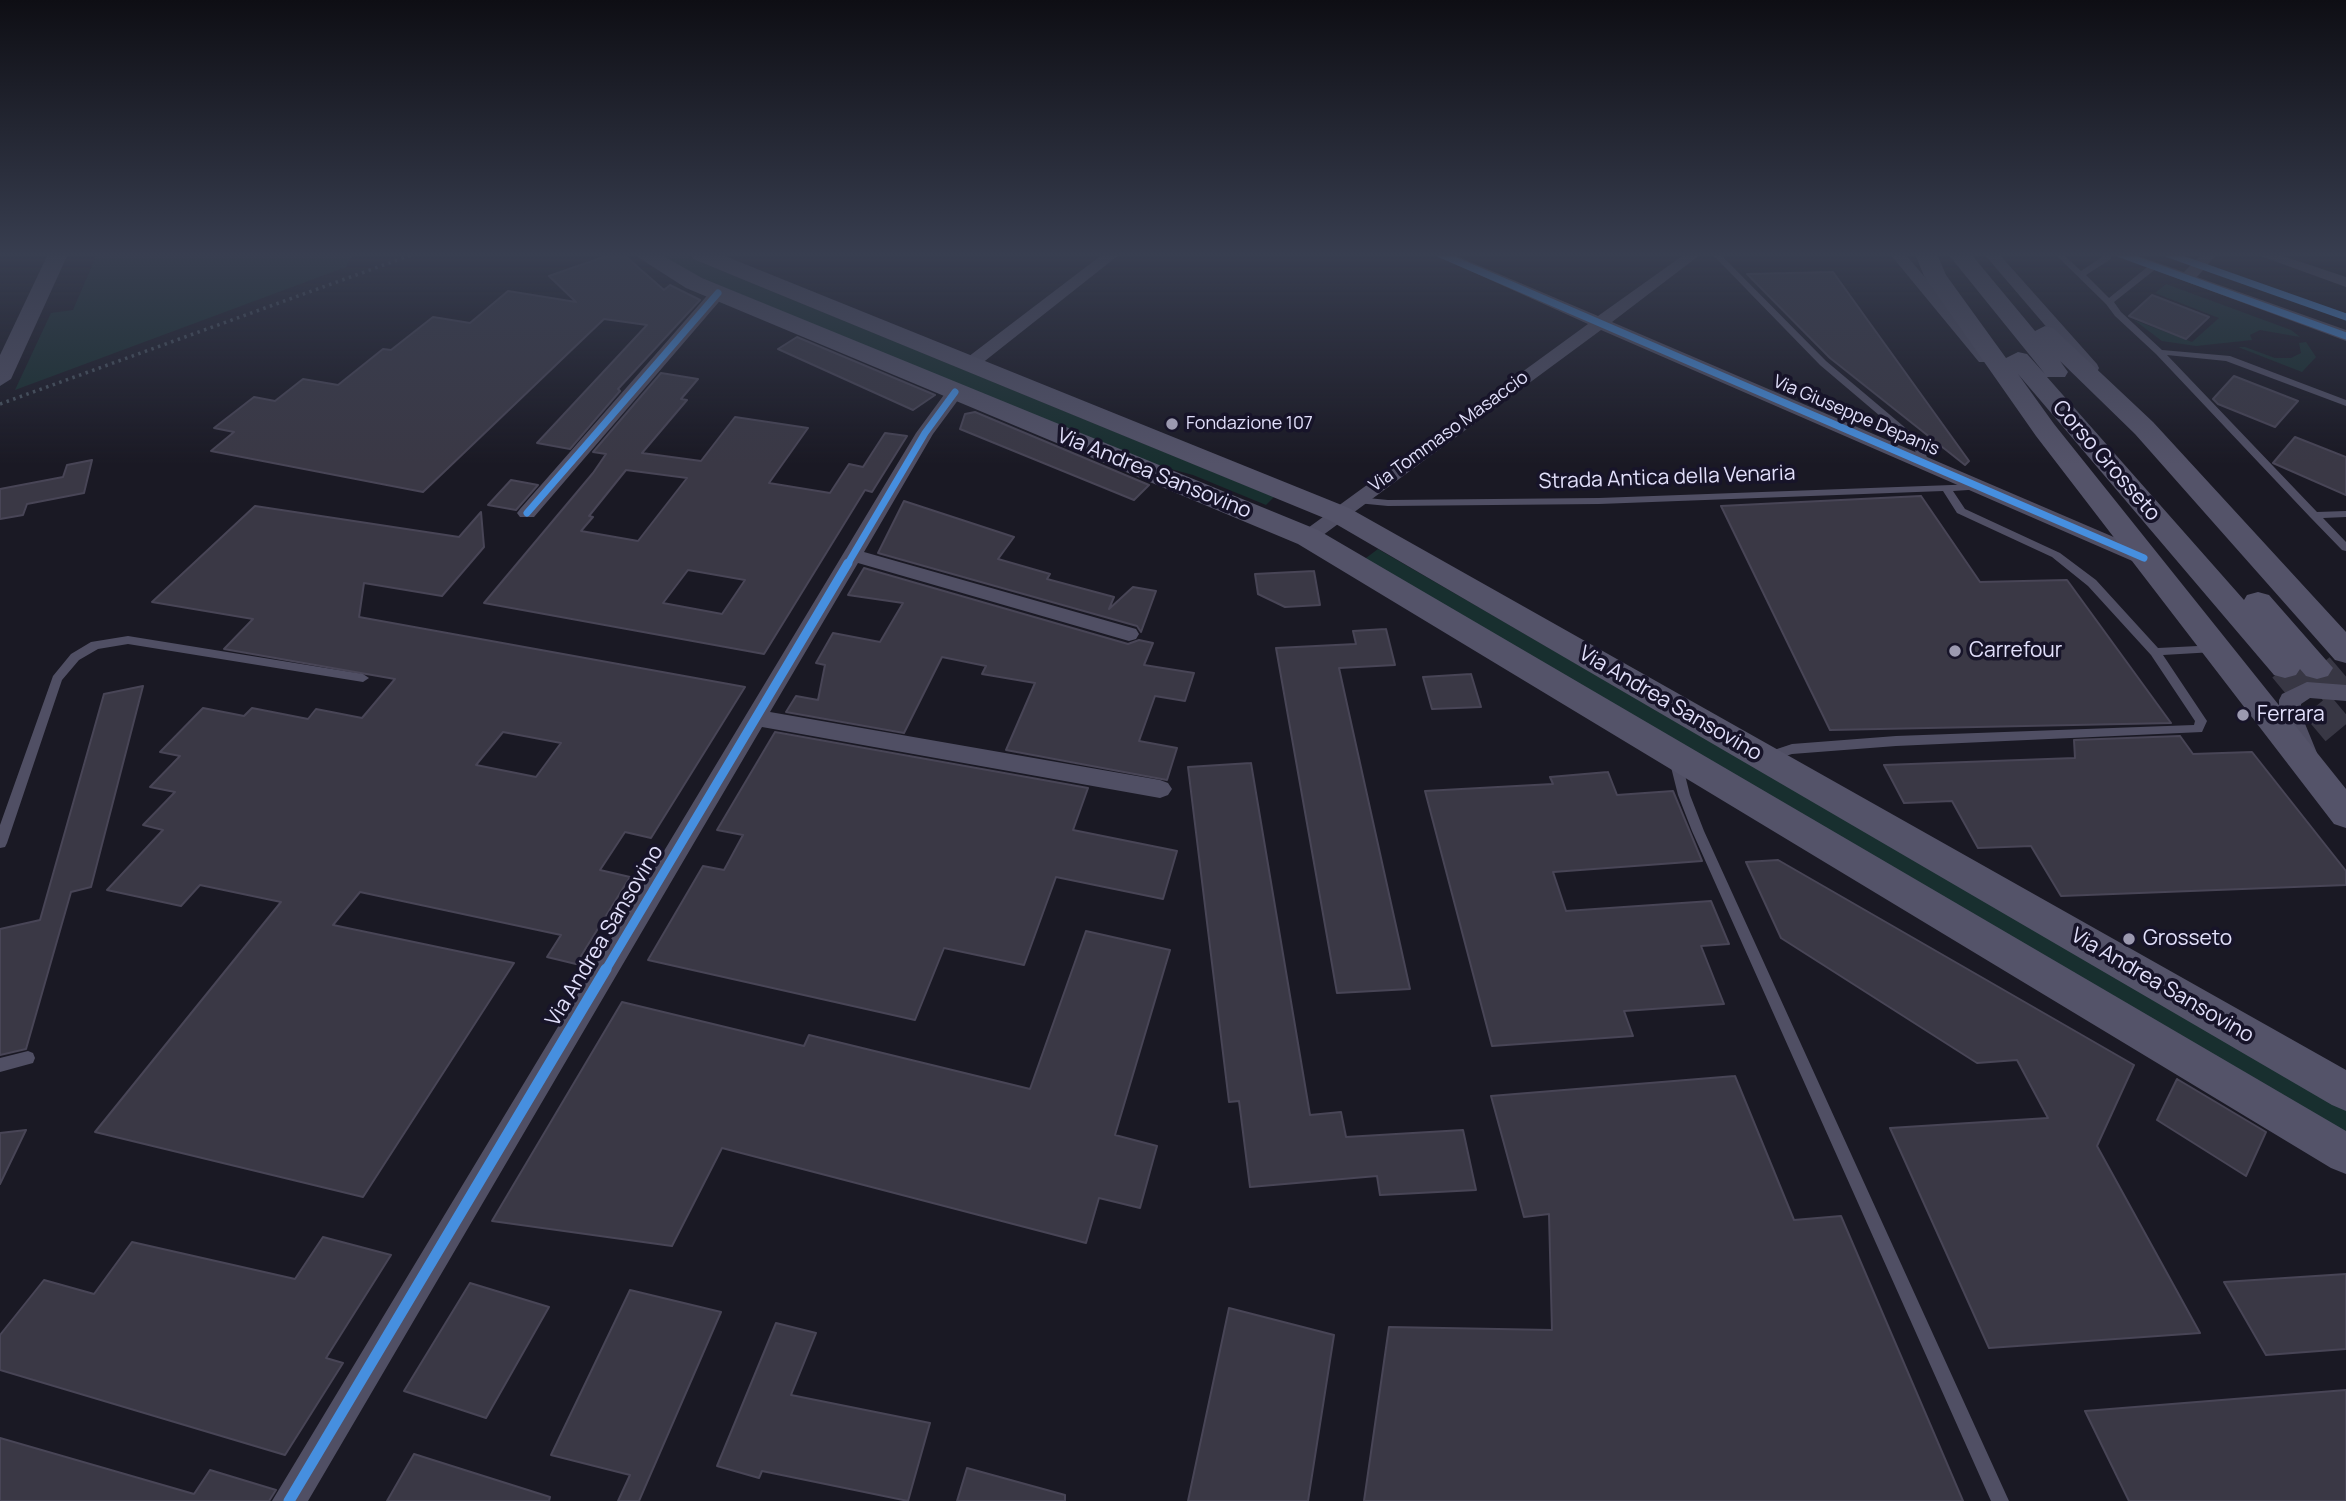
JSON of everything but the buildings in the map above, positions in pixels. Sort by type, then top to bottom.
[{"type":"main road","name":"Via Andrea Sansovino","points":[[792,324],[1308,537],[2346,1154]]},
{"type":"main road","name":"Via Andrea Sansovino","points":[[872,324],[970,364],[1348,507],[1764,758],[2346,1092]]},
{"type":"main road","name":"Corso Grosseto","points":[[1970,324],[2045,429],[2144,558],[2346,814]]},
{"type":"main road","name":"Corso Grosseto","points":[[1987,324],[2285,667]]},
{"type":"main road","name":"Corso Grosseto","points":[[2022,324],[2065,383],[2317,668]]},
{"type":"main road","name":"Corso Grosseto","points":[[2040,324],[2144,428],[2343,646]]},
{"type":"street","points":[[0,379],[25,324]]},
{"type":"street","points":[[527,513],[691,324]]},
{"type":"street","points":[[970,364],[1022,324]]},
{"type":"street","name":"Via Tommaso Masaccio","points":[[1308,537],[1596,324]]},
{"type":"street","name":"Via Giuseppe Depanis","points":[[1604,324],[2144,558]]},
{"type":"street","name":"Corso Grosseto","points":[[1956,324],[2045,429]]},
{"type":"street","points":[[2313,324],[2346,336]]},
{"type":"street","name":"Via Andrea Sansovino","points":[[289,1501],[925,433],[955,392]]},
{"type":"street","points":[[852,555],[1129,634]]},
{"type":"street","name":"Corso Grosseto","points":[[2312,770],[2290,714],[2290,700],[2307,690],[2346,693]]},
{"type":"street","points":[[756,718],[1160,789]]},
{"type":"lane","points":[[1785,324],[1823,363],[1918,443],[1924,463]]},
{"type":"lane","points":[[2129,324],[2159,352],[2346,548]]},
{"type":"lane","points":[[2159,352],[2227,358],[2346,404]]},
{"type":"lane","name":"Strada Antica della Venaria","points":[[1348,507],[1388,503],[1599,501],[1979,487]]},
{"type":"lane","points":[[1764,758],[1792,749],[1896,741],[2198,729],[2201,721],[2155,652],[2092,583],[2056,555],[1961,511],[1946,488]]},
{"type":"lane","points":[[2314,515],[2346,514]]},
{"type":"lane","points":[[0,843],[57,679],[75,657],[95,645],[128,640],[363,678]]},
{"type":"lane","points":[[2155,652],[2215,648]]},
{"type":"lane","name":"Via Andrea Sansovino","points":[[1674,755],[1684,795],[1698,831],[2000,1501]]},
{"type":"lane","points":[[0,1065],[28,1058]]},
{"type":"path","points":[[0,404],[221,324]]},
{"type":"green space","points":[[46,324],[192,324],[15,390]]},
{"type":"green space","points":[[812,324],[852,324],[1274,497],[1266,505],[1193,475],[1141,461]]},
{"type":"green space","points":[[2139,324],[2192,342],[2212,324],[2275,324],[2291,330],[2300,337],[2260,330],[2250,335],[2252,340],[2196,346],[2162,341]]},
{"type":"green space","points":[[2306,342],[2316,357],[2302,372],[2238,347],[2275,358],[2291,358],[2301,353],[2299,343]]},
{"type":"green space","points":[[1378,549],[2346,1109],[2346,1140],[1362,561]]},
{"type":"tunnel","points":[[2285,667],[2346,740]]},
{"type":"tunnel","points":[[2317,668],[2346,702]]},
{"type":"cycle path","points":[[527,513],[691,324]]},
{"type":"cycle path","points":[[1602,324],[2144,558]]},
{"type":"cycle path","points":[[2313,324],[2346,336]]},
{"type":"cycle path","points":[[289,1501],[925,433],[955,392]]},
{"type":"place","name":"Fondazione 107","points":[[1172,424]]},
{"type":"place","name":"Carrefour","points":[[1955,651]]},
{"type":"place","name":"Ferrara","points":[[2243,715]]},
{"type":"place","name":"Grosseto","points":[[2129,939]]}]
